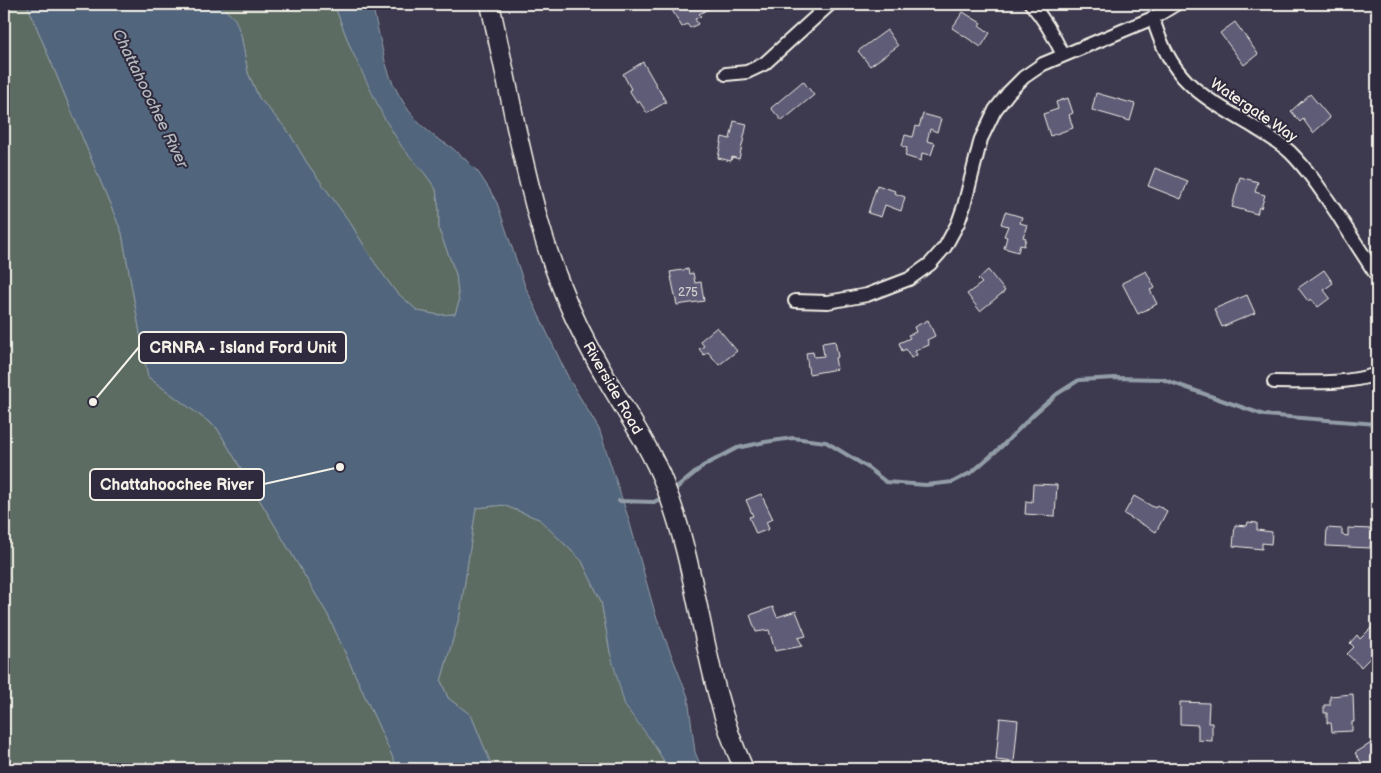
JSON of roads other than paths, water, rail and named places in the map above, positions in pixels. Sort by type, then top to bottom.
[{"type":"street","name":"Riverside Road","points":[[490,4],[528,180],[541,231],[559,281],[581,331],[605,376],[642,437],[664,483],[684,541],[721,708],[737,755],[744,769]]},
{"type":"street","points":[[726,74],[746,72],[764,64],[830,4]]},
{"type":"street","points":[[1031,4],[1055,36],[1063,55]]},
{"type":"street","points":[[795,301],[828,302],[867,295],[909,279],[930,264],[946,247],[958,223],[981,139],[995,110],[1009,92],[1024,77],[1043,64],[1154,18],[1176,4]]},
{"type":"street","name":"Watergate Way","points":[[1154,18],[1167,55],[1177,72],[1209,101],[1274,139],[1289,151],[1320,187],[1377,276]]},
{"type":"street","points":[[1274,382],[1341,381],[1366,378],[1377,374]]},
{"type":"water","points":[[27,4],[216,4],[223,8],[235,19],[241,35],[248,73],[259,98],[288,131],[307,163],[351,224],[372,259],[395,291],[418,311],[439,315],[455,314],[459,302],[456,274],[439,230],[436,189],[402,147],[383,116],[351,49],[334,4],[372,4],[385,61],[399,95],[421,125],[465,159],[478,172],[488,187],[497,203],[525,286],[569,379],[599,429],[629,520],[655,613],[688,697],[695,752],[702,769],[669,769],[651,740],[625,706],[610,652],[601,601],[582,561],[539,519],[503,505],[476,508],[460,614],[441,681],[448,698],[471,715],[493,769],[398,769],[328,615],[217,428],[148,377],[122,233]]},
{"type":"waterway","points":[[673,491],[703,466],[737,448],[793,438],[826,442],[867,467],[886,482],[926,485],[953,482],[972,472],[1057,394],[1079,380],[1115,378],[1162,379],[1264,415],[1377,424]]},
{"type":"waterway","points":[[619,501],[654,502],[663,497]]},
{"type":"place","name":"CRNRA - Island Ford Unit","points":[[93,402]]},
{"type":"place","name":"Chattahoochee River","points":[[340,467]]}]
